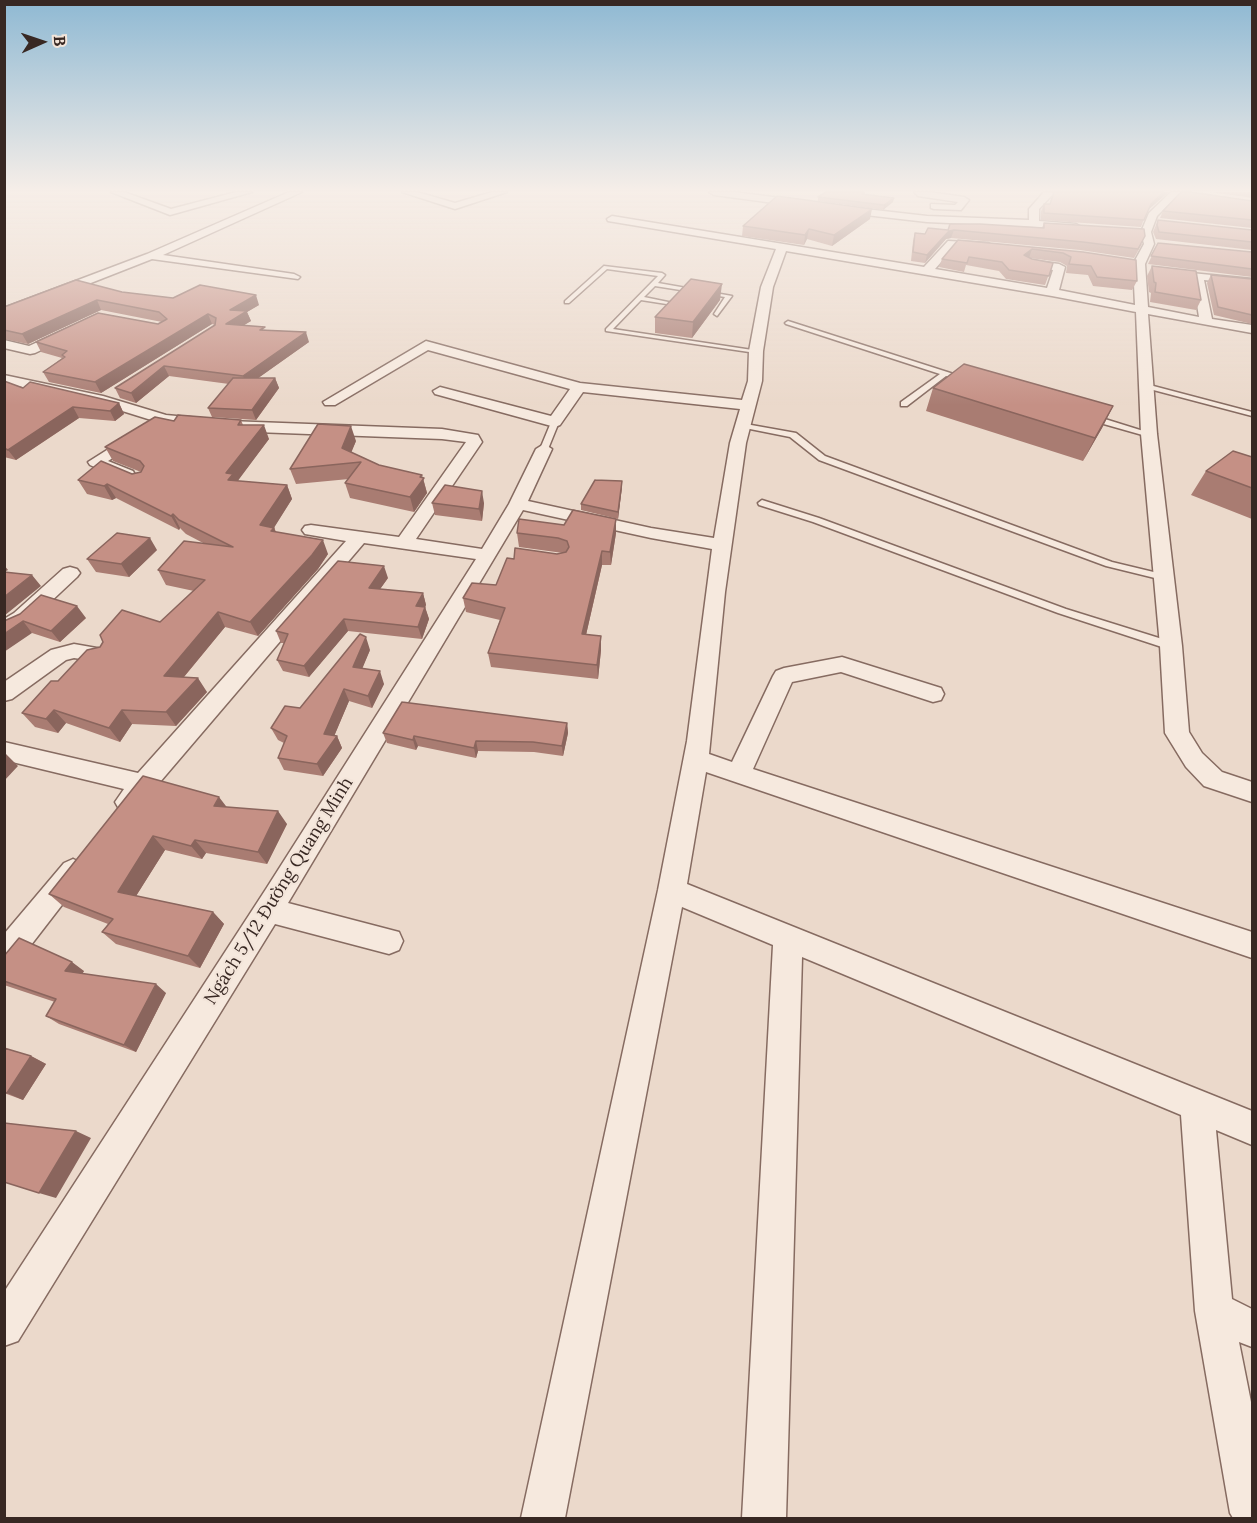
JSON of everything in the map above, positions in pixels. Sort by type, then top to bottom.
[{"type":"street","points":[[4,313],[133,263]]},
{"type":"street","points":[[199,263],[294,277]]},
{"type":"street","points":[[543,1518],[672,890],[695,759],[722,545],[743,425],[755,381],[756,351],[767,287],[776,263]]},
{"type":"street","points":[[875,263],[1052,292],[1252,329]]},
{"type":"street","points":[[926,272],[934,263]]},
{"type":"street","points":[[1029,263],[1059,267],[1052,292]]},
{"type":"street","points":[[1252,282],[1198,276],[1137,265],[1144,310],[1145,385],[1171,646],[1177,734],[1194,760],[1213,779],[1252,792]]},
{"type":"street","points":[[1198,276],[1206,322]]},
{"type":"street","points":[[4,344],[30,350],[81,326]]},
{"type":"street","points":[[330,402],[426,345],[579,387],[748,405]]},
{"type":"street","points":[[4,379],[103,400],[164,418],[229,426],[331,432],[442,434],[472,438],[474,442],[404,543]]},
{"type":"street","points":[[103,400],[123,387]]},
{"type":"street","points":[[440,391],[555,422],[579,387]]},
{"type":"street","points":[[141,481],[96,462],[164,418]]},
{"type":"street","name":"Ngách 5/12 Đường Quang Minh","points":[[4,1327],[497,553],[544,449]]},
{"type":"street","points":[[518,504],[651,533],[722,545]]},
{"type":"street","points":[[311,530],[497,553]]},
{"type":"street","points":[[113,821],[142,784],[359,537]]},
{"type":"street","points":[[4,627],[21,618],[70,573]]},
{"type":"street","points":[[4,693],[59,655],[74,651],[100,655]]},
{"type":"street","points":[[739,773],[784,676],[842,664],[933,694]]},
{"type":"street","points":[[4,751],[142,784]]},
{"type":"street","points":[[695,759],[1252,945]]},
{"type":"street","points":[[4,957],[84,857]]},
{"type":"street","points":[[672,890],[1252,1128]]},
{"type":"street","points":[[268,910],[389,941]]},
{"type":"street","points":[[764,1518],[788,937]]},
{"type":"street","points":[[1197,1106],[1214,1311],[1252,1513]]},
{"type":"street","points":[[1214,1311],[1252,1328]]},
{"type":"lane","points":[[567,302],[606,267],[662,275],[608,330],[756,351]]},
{"type":"lane","points":[[654,284],[729,296],[717,314]]},
{"type":"lane","points":[[664,312],[684,288]]},
{"type":"lane","points":[[639,298],[671,304]]},
{"type":"lane","points":[[788,323],[967,380]]},
{"type":"lane","points":[[644,335],[651,327]]},
{"type":"lane","points":[[904,404],[945,373]]},
{"type":"lane","points":[[1145,385],[1252,414]]},
{"type":"lane","points":[[1081,414],[1149,434]]},
{"type":"lane","points":[[544,449],[555,422]]},
{"type":"lane","points":[[743,425],[793,435],[822,458],[1109,564],[1163,577]]},
{"type":"lane","points":[[762,503],[836,527],[1062,611],[1171,646]]},
{"type":"building","points":[[1003,263],[1053,263],[1049,276],[1009,270]]},
{"type":"building","points":[[1136,263],[1137,281],[1097,277],[1091,266],[1069,264]]},
{"type":"building","points":[[1206,263],[1252,263],[1252,269]]},
{"type":"building","points":[[1152,266],[1196,271],[1201,300],[1155,292],[1156,283]]},
{"type":"building","points":[[1211,275],[1252,279],[1252,315],[1218,307]]},
{"type":"building","points":[[691,279],[722,284],[693,322],[655,317]]},
{"type":"building","points":[[76,280],[122,292],[173,298],[200,285],[256,295],[230,310],[247,311],[226,324],[265,327],[260,330],[306,332],[243,376],[164,366],[131,393],[115,388],[215,325],[216,318],[208,314],[95,382],[43,372],[65,357],[62,355],[67,351],[36,342],[98,313],[158,324],[167,319],[159,312],[97,300],[22,334],[4,330],[4,307]]},
{"type":"building","points":[[964,364],[1113,406],[1095,438],[933,388]]},
{"type":"building","points":[[233,378],[275,378],[252,410],[208,408]]},
{"type":"building","points":[[4,381],[23,388],[30,382],[119,403],[110,411],[73,407],[8,450],[4,448]]},
{"type":"building","points":[[178,415],[241,420],[238,425],[264,425],[226,473],[233,474],[228,480],[287,485],[260,525],[274,528],[271,531],[323,540],[250,622],[218,612],[164,676],[198,678],[166,712],[122,710],[109,728],[54,710],[46,719],[22,713],[51,681],[58,681],[87,650],[100,647],[103,642],[100,635],[122,610],[160,622],[205,580],[158,570],[184,541],[233,547],[179,520],[173,514],[171,516],[107,484],[104,486],[78,480],[101,461],[132,474],[141,472],[144,466],[140,461],[105,447],[155,417],[174,421]]},
{"type":"building","points":[[318,424],[351,426],[342,448],[379,465],[422,475],[420,477],[424,478],[410,497],[345,483],[361,462],[290,469]]},
{"type":"building","points":[[1233,451],[1252,457],[1252,488],[1206,471]]},
{"type":"building","points":[[595,480],[622,481],[618,512],[581,504]]},
{"type":"building","points":[[445,485],[482,491],[479,509],[432,503]]},
{"type":"building","points":[[573,510],[616,519],[610,552],[602,551],[582,634],[601,636],[597,665],[488,653],[505,608],[463,598],[472,583],[496,585],[507,558],[514,559],[515,548],[557,554],[566,552],[569,547],[567,541],[517,533],[519,519],[564,525]]},
{"type":"building","points":[[117,533],[150,538],[121,564],[87,559]]},
{"type":"building","points":[[338,561],[384,566],[369,588],[423,593],[416,606],[425,607],[418,627],[344,619],[304,666],[277,660],[288,634],[276,631]]},
{"type":"building","points":[[4,572],[32,575],[4,597]]},
{"type":"building","points":[[41,595],[77,606],[51,631],[23,621],[4,634],[4,621],[20,614]]},
{"type":"building","points":[[360,634],[366,637],[353,667],[380,671],[368,696],[344,689],[324,734],[337,736],[317,764],[278,758],[287,736],[271,728],[285,706],[300,708]]},
{"type":"building","points":[[402,702],[567,723],[562,746],[533,742],[476,741],[474,748],[414,736],[413,740],[383,733]]},
{"type":"building","points":[[143,776],[219,797],[214,806],[278,811],[258,852],[195,840],[191,846],[153,836],[118,892],[213,912],[188,956],[102,932],[113,919],[49,894]]},
{"type":"building","points":[[19,938],[72,962],[65,971],[156,984],[124,1045],[46,1016],[56,999],[4,981],[4,956]]},
{"type":"building","points":[[4,1048],[31,1056],[7,1093],[4,1092]]},
{"type":"building","points":[[4,1123],[76,1131],[39,1193],[4,1182]]}]
